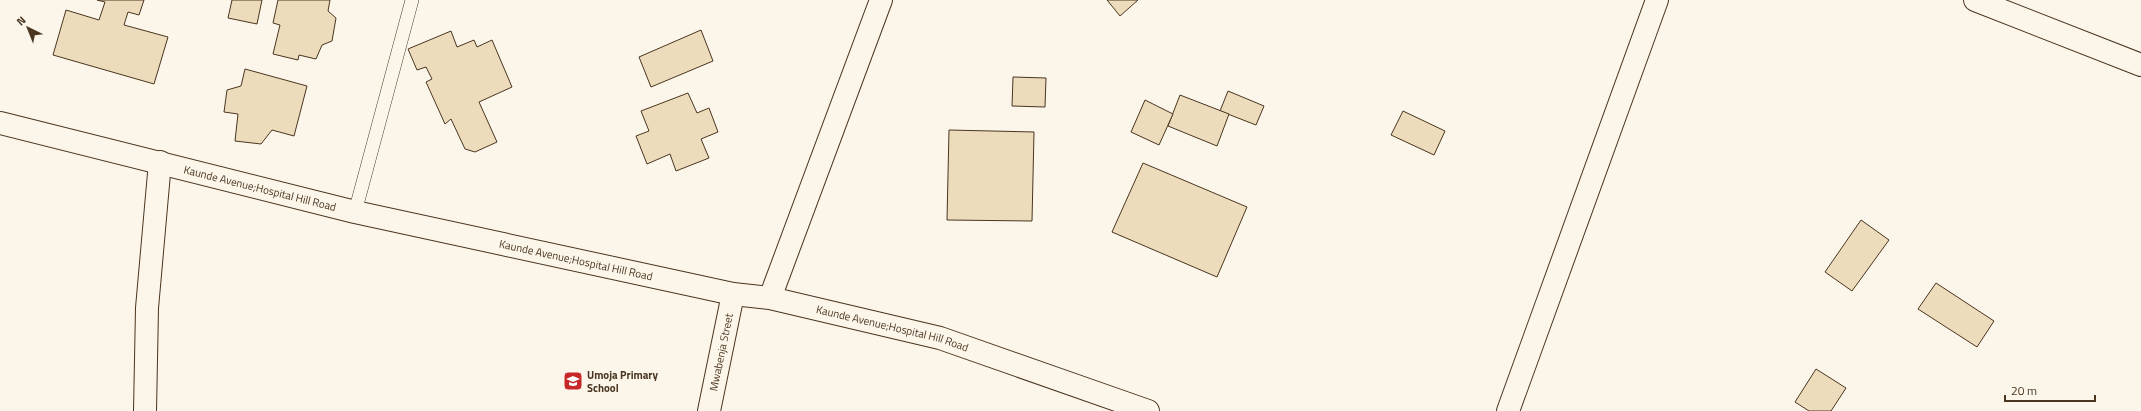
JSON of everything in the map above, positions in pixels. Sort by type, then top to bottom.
[{"type":"street","points":[[770,298],[881,0]]},
{"type":"street","points":[[1508,411],[1657,0]]},
{"type":"street","points":[[1975,0],[2141,65]]},
{"type":"street","name":"Kaunde Avenue;Hospital Hill Road","points":[[0,123],[355,212],[733,294],[770,298],[940,338],[1148,411]]},
{"type":"street","points":[[145,411],[147,308],[160,162]]},
{"type":"street","name":"Mwabenja Street","points":[[709,411],[733,294]]},
{"type":"lane","points":[[355,212],[412,0]]},
{"type":"building","points":[[97,0],[144,0],[139,15],[128,12],[124,25],[168,37],[154,84],[53,55],[66,10],[99,20],[105,2]]},
{"type":"building","points":[[232,0],[262,0],[257,24],[228,18]]},
{"type":"building","points":[[278,0],[330,0],[328,11],[336,18],[332,41],[322,45],[316,59],[299,55],[298,60],[273,54],[280,25],[273,23]]},
{"type":"building","points":[[1107,0],[1138,0],[1120,16]]},
{"type":"building","points":[[701,30],[713,61],[651,87],[639,57]]},
{"type":"building","points":[[451,31],[457,47],[474,40],[477,47],[492,40],[512,87],[479,102],[497,142],[475,152],[465,149],[451,119],[445,124],[426,82],[432,79],[426,67],[417,70],[408,49]]},
{"type":"building","points":[[245,69],[307,86],[294,136],[272,130],[261,144],[235,141],[238,114],[224,112],[227,90],[241,86]]},
{"type":"building","points":[[1013,77],[1046,78],[1045,107],[1012,106]]},
{"type":"building","points":[[1228,91],[1264,106],[1256,125],[1220,111]]},
{"type":"building","points":[[688,93],[697,113],[709,108],[718,132],[701,139],[709,158],[676,171],[670,154],[647,164],[636,136],[649,131],[641,111]]},
{"type":"building","points":[[1180,95],[1229,114],[1217,146],[1168,126]]},
{"type":"building","points":[[1145,100],[1173,114],[1159,145],[1131,132]]},
{"type":"building","points":[[1403,111],[1445,131],[1434,155],[1391,135]]},
{"type":"building","points":[[949,130],[1034,132],[1032,221],[947,220]]},
{"type":"building","points":[[1143,163],[1247,207],[1217,277],[1112,232]]},
{"type":"building","points":[[1861,220],[1889,240],[1852,291],[1825,272]]},
{"type":"building","points":[[1936,283],[1994,321],[1977,347],[1918,309]]},
{"type":"building","points":[[1816,369],[1846,388],[1831,411],[1809,411],[1795,402]]},
{"type":"place","name":"Umoja Primary School","points":[[573,381]]}]
